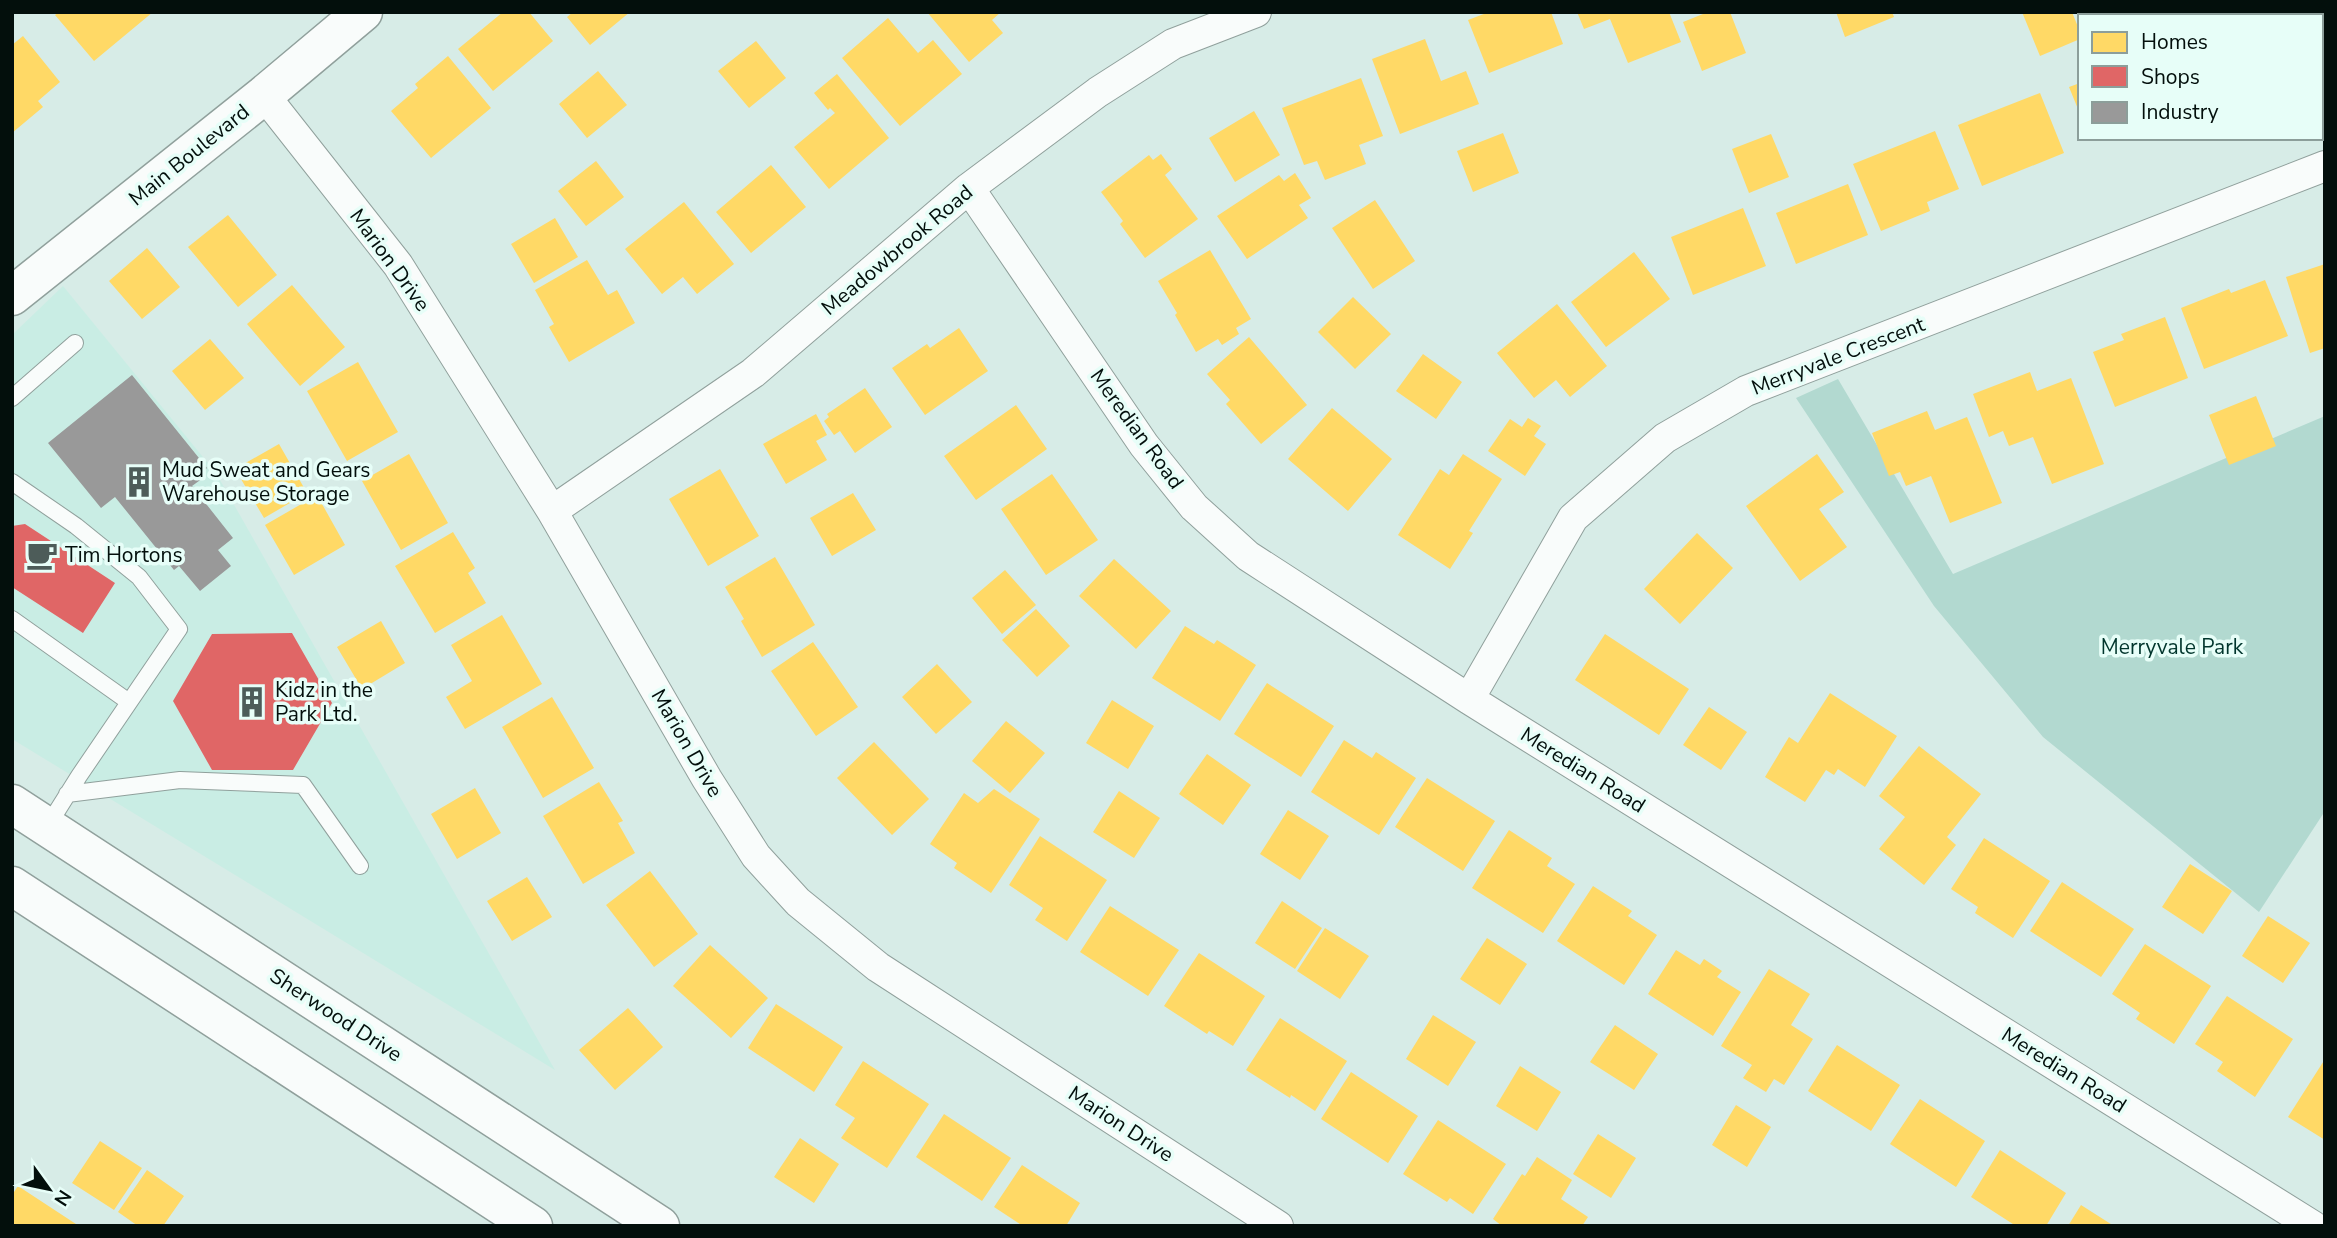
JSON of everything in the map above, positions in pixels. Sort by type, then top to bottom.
[{"type":"main road","name":"Main Boulevard","points":[[12,296],[264,95],[363,12]]},
{"type":"main road","name":"Sherwood Drive","points":[[12,804],[660,1226]]},
{"type":"main road","points":[[12,886],[534,1226]]},
{"type":"street","name":"Meadowbrook Road","points":[[552,511],[753,373],[969,188],[1098,92],[1173,44],[1256,12]]},
{"type":"street","name":"Marion Drive","points":[[264,95],[398,265],[552,511],[721,801],[756,856],[798,902],[878,968],[1278,1226]]},
{"type":"street","name":"Merryvale Crescent","points":[[1469,699],[1573,519],[1665,438],[1746,391],[2325,166]]},
{"type":"street","name":"Meredian Road","points":[[969,188],[1144,444],[1194,508],[1248,556],[1469,699],[2313,1226]]},
{"type":"lane","points":[[12,398],[75,343]]},
{"type":"lane","points":[[12,482],[76,526],[139,577],[179,629],[47,827]]},
{"type":"lane","points":[[12,619],[129,702]]},
{"type":"lane","points":[[67,794],[180,780],[303,786],[360,866]]},
{"type":"shaded area","points":[[63,286],[216,473],[555,1070],[12,739],[12,335]]},
{"type":"green space","name":"Merryvale Park","points":[[1838,379],[1953,574],[2325,416],[2325,811],[2259,912],[2043,737],[1934,606],[1796,398]]},
{"type":"building: Homes","points":[[59,12],[153,12],[94,61],[55,15]]},
{"type":"building: Homes","points":[[503,12],[529,12],[553,41],[493,91],[458,49]]},
{"type":"building: Homes","points":[[573,12],[630,12],[590,45],[567,17]]},
{"type":"building: Homes","points":[[927,12],[1001,12],[992,20],[1003,33],[969,62]]},
{"type":"building: Homes","points":[[1489,12],[1551,12],[1563,44],[1489,73],[1468,20]]},
{"type":"building: Homes","points":[[1577,12],[1669,12],[1681,42],[1628,63],[1610,19],[1584,29]]},
{"type":"building: Homes","points":[[1708,12],[1730,12],[1746,53],[1702,71],[1683,22]]},
{"type":"building: Homes","points":[[1836,12],[1892,12],[1894,17],[1845,37]]},
{"type":"building: Homes","points":[[2022,12],[2072,12],[2078,27],[2078,40],[2040,56]]},
{"type":"building: Homes","points":[[2254,12],[2325,12],[2325,48],[2323,14]]},
{"type":"building: Homes","points":[[888,18],[918,53],[933,40],[962,74],[900,126],[842,58]]},
{"type":"building: Homes","points":[[23,36],[60,82],[38,101],[43,107],[12,133],[12,45]]},
{"type":"building: Homes","points":[[1425,39],[1441,81],[1466,71],[1479,104],[1400,134],[1372,59]]},
{"type":"building: Homes","points":[[756,41],[786,78],[749,108],[718,71]]},
{"type":"building: Homes","points":[[2323,48],[2325,54],[2323,80]]},
{"type":"building: Homes","points":[[448,56],[491,108],[431,158],[391,111],[418,88],[415,84]]},
{"type":"building: Homes","points":[[598,71],[627,105],[587,138],[559,104]]},
{"type":"building: Homes","points":[[837,74],[889,138],[829,189],[794,147],[835,113],[830,108],[828,110],[814,93]]},
{"type":"building: Homes","points":[[1361,78],[1383,136],[1359,145],[1366,164],[1325,180],[1317,161],[1304,165],[1282,108]]},
{"type":"building: Homes","points":[[2078,84],[2078,109],[2069,87]]},
{"type":"building: Homes","points":[[2040,93],[2064,153],[1982,186],[1958,125]]},
{"type":"building: Homes","points":[[1254,111],[1280,155],[1235,182],[1209,138]]},
{"type":"building: Homes","points":[[1935,131],[1959,189],[1927,202],[1930,211],[1881,231],[1853,164]]},
{"type":"building: Homes","points":[[1503,133],[1519,173],[1473,192],[1457,151]]},
{"type":"building: Homes","points":[[1771,134],[1789,177],[1749,193],[1732,149]]},
{"type":"building: Homes","points":[[1161,154],[1172,169],[1165,175],[1198,219],[1145,258],[1120,224],[1123,221],[1101,192],[1149,155],[1153,160]]},
{"type":"building: Homes","points":[[596,161],[624,197],[586,226],[558,191]]},
{"type":"building: Homes","points":[[771,165],[806,207],[751,253],[716,212]]},
{"type":"building: Homes","points":[[1295,173],[1311,198],[1299,205],[1308,218],[1247,259],[1217,216],[1279,175],[1284,181]]},
{"type":"building: Homes","points":[[1848,184],[1868,235],[1796,264],[1776,213]]},
{"type":"building: Homes","points":[[1375,200],[1415,261],[1373,289],[1332,228]]},
{"type":"building: Homes","points":[[684,202],[734,264],[697,294],[683,277],[662,294],[625,249]]},
{"type":"building: Homes","points":[[1743,208],[1766,266],[1693,295],[1671,237]]},
{"type":"building: Homes","points":[[228,215],[277,275],[238,307],[188,247]]},
{"type":"building: Homes","points":[[555,218],[578,257],[534,283],[511,244]]},
{"type":"building: Homes","points":[[147,248],[180,287],[142,319],[109,281]]},
{"type":"building: Homes","points":[[1210,250],[1251,319],[1236,328],[1239,334],[1222,345],[1218,339],[1196,352],[1158,281]]},
{"type":"building: Homes","points":[[1634,252],[1670,299],[1606,347],[1571,302]]},
{"type":"building: Homes","points":[[587,260],[608,295],[617,290],[635,323],[569,362],[549,327],[554,324],[535,290]]},
{"type":"building: Homes","points":[[2325,264],[2325,348],[2310,353],[2286,277]]},
{"type":"building: Homes","points":[[2265,280],[2288,336],[2204,369],[2181,308],[2229,289],[2231,293]]},
{"type":"building: Homes","points":[[292,285],[345,347],[300,386],[247,324]]},
{"type":"building: Homes","points":[[1353,297],[1391,334],[1355,369],[1318,332]]},
{"type":"building: Homes","points":[[1557,304],[1607,366],[1570,397],[1556,380],[1534,398],[1497,353]]},
{"type":"building: Homes","points":[[2165,317],[2188,378],[2115,407],[2093,352],[2124,340],[2121,334]]},
{"type":"building: Homes","points":[[959,328],[988,371],[925,415],[892,368],[927,344],[930,348]]},
{"type":"building: Homes","points":[[1249,337],[1307,405],[1261,444],[1226,404],[1230,400],[1207,374]]},
{"type":"building: Homes","points":[[210,339],[244,378],[205,410],[172,371]]},
{"type":"building: Homes","points":[[1423,354],[1462,382],[1436,419],[1396,391]]},
{"type":"building: Homes","points":[[358,362],[398,432],[347,461],[307,391]]},
{"type":"building: Homes","points":[[2030,372],[2037,391],[2071,378],[2104,464],[2052,484],[2033,437],[2009,446],[2003,431],[1989,437],[1973,394]]},
{"type":"building: Homes","points":[[865,388],[892,427],[855,453],[840,431],[834,435],[824,421],[829,417],[827,414]]},
{"type":"building: Homes","points":[[2256,396],[2276,446],[2229,465],[2209,415]]},
{"type":"building: Homes","points":[[1016,405],[1047,449],[976,500],[944,456]]},
{"type":"building: Homes","points":[[1332,408],[1392,459],[1348,511],[1288,459]]},
{"type":"building: Homes","points":[[1927,411],[1935,430],[1967,417],[2002,503],[1950,523],[1931,476],[1906,486],[1900,472],[1889,476],[1872,433]]},
{"type":"building: Homes","points":[[816,414],[827,435],[816,441],[827,460],[786,484],[763,444]]},
{"type":"building: Homes","points":[[1528,418],[1541,426],[1534,436],[1546,444],[1525,476],[1488,451],[1510,419],[1522,427]]},
{"type":"building: Homes","points":[[279,444],[307,493],[264,518],[235,469]]},
{"type":"building: Homes","points":[[409,454],[448,523],[401,550],[362,481]]},
{"type":"building: Homes","points":[[1463,454],[1502,479],[1469,531],[1473,533],[1450,569],[1398,535],[1440,469],[1449,475]]},
{"type":"building: Homes","points":[[1817,454],[1844,492],[1819,509],[1847,547],[1800,581],[1746,506]]},
{"type":"building: Homes","points":[[720,469],[759,536],[708,566],[669,499]]},
{"type":"building: Homes","points":[[1052,474],[1098,540],[1046,575],[1001,509]]},
{"type":"building: Homes","points":[[853,493],[876,530],[832,556],[810,518]]},
{"type":"building: Homes","points":[[317,495],[345,545],[294,575],[265,525]]},
{"type":"building: Homes","points":[[453,532],[475,568],[468,573],[486,603],[435,633],[395,566]]},
{"type":"building: Homes","points":[[1697,533],[1733,568],[1680,624],[1644,589]]},
{"type":"building: Homes","points":[[775,557],[815,625],[762,657],[725,587]]},
{"type":"building: Homes","points":[[1114,559],[1171,611],[1136,649],[1079,596]]},
{"type":"building: Homes","points":[[1005,570],[1036,605],[1002,634],[972,598]]},
{"type":"building: Homes","points":[[1036,609],[1070,646],[1037,677],[1002,640]]},
{"type":"building: Homes","points":[[502,615],[542,684],[465,729],[446,697],[472,681],[451,645]]},
{"type":"building: Homes","points":[[381,621],[405,663],[362,689],[337,647]]},
{"type":"building: Homes","points":[[1185,626],[1214,644],[1217,640],[1256,665],[1220,721],[1152,678]]},
{"type":"building: Homes","points":[[1605,634],[1689,689],[1659,735],[1575,680]]},
{"type":"building: Homes","points":[[813,642],[858,707],[816,736],[771,671]]},
{"type":"building: Homes","points":[[937,664],[972,702],[936,734],[902,697]]},
{"type":"building: Homes","points":[[1267,683],[1334,726],[1301,777],[1234,734]]},
{"type":"building: Homes","points":[[1830,693],[1897,736],[1865,787],[1838,769],[1834,775],[1826,770],[1805,802],[1765,777],[1789,737],[1798,743]]},
{"type":"building: Homes","points":[[552,697],[594,768],[543,798],[502,727]]},
{"type":"building: Homes","points":[[1112,700],[1154,726],[1128,769],[1086,743]]},
{"type":"building: Homes","points":[[1709,707],[1747,732],[1721,770],[1683,745]]},
{"type":"building: Homes","points":[[1006,721],[1045,753],[1010,793],[972,761]]},
{"type":"building: Homes","points":[[1344,740],[1372,758],[1376,752],[1416,778],[1379,835],[1311,792]]},
{"type":"building: Homes","points":[[874,742],[929,799],[892,835],[837,778]]},
{"type":"building: Homes","points":[[1919,746],[1981,794],[1947,837],[1956,845],[1924,885],[1879,849],[1905,817],[1879,796]]},
{"type":"building: Homes","points":[[1207,754],[1251,785],[1223,825],[1179,794]]},
{"type":"building: Homes","points":[[1427,778],[1495,821],[1463,871],[1395,827]]},
{"type":"building: Homes","points":[[599,782],[623,821],[618,823],[635,853],[583,884],[543,816]]},
{"type":"building: Homes","points":[[475,788],[501,833],[457,859],[431,814]]},
{"type":"building: Homes","points":[[994,789],[1040,819],[991,893],[954,868],[957,863],[930,844],[964,793],[978,803]]},
{"type":"building: Homes","points":[[1119,791],[1160,818],[1134,858],[1093,832]]},
{"type":"building: Homes","points":[[1288,810],[1329,836],[1300,880],[1260,854]]},
{"type":"building: Homes","points":[[1509,830],[1552,858],[1547,866],[1575,884],[1543,933],[1472,888]]},
{"type":"building: Homes","points":[[1040,836],[1107,880],[1067,941],[1035,920],[1043,908],[1009,885]]},
{"type":"building: Homes","points":[[1984,838],[2050,881],[2013,938],[1975,913],[1978,907],[1951,889]]},
{"type":"building: Homes","points":[[2190,864],[2232,891],[2203,934],[2162,907]]},
{"type":"building: Homes","points":[[650,871],[698,934],[654,967],[606,905]]},
{"type":"building: Homes","points":[[527,877],[552,917],[512,941],[487,901]]},
{"type":"building: Homes","points":[[2062,882],[2134,929],[2101,977],[2030,931]]},
{"type":"building: Homes","points":[[1593,886],[1632,911],[1628,916],[1657,935],[1624,985],[1557,941]]},
{"type":"building: Homes","points":[[1282,901],[1322,928],[1295,969],[1255,943]]},
{"type":"building: Homes","points":[[1110,906],[1179,950],[1148,996],[1080,952]]},
{"type":"building: Homes","points":[[2268,916],[2310,943],[2283,983],[2242,956]]},
{"type":"building: Homes","points":[[1325,928],[1369,956],[1340,999],[1297,971]]},
{"type":"building: Homes","points":[[1487,938],[1527,964],[1500,1005],[1460,979]]},
{"type":"building: Homes","points":[[2145,944],[2211,986],[2174,1044],[2136,1019],[2140,1013],[2112,994]]},
{"type":"building: Homes","points":[[710,945],[768,998],[731,1038],[673,986]]},
{"type":"building: Homes","points":[[1676,950],[1700,965],[1704,959],[1722,971],[1717,977],[1741,992],[1713,1036],[1648,994]]},
{"type":"building: Homes","points":[[1199,953],[1265,996],[1233,1046],[1209,1031],[1207,1034],[1164,1006]]},
{"type":"building: Homes","points":[[1769,969],[1810,994],[1791,1025],[1813,1039],[1784,1085],[1774,1079],[1766,1092],[1743,1078],[1752,1065],[1721,1046]]},
{"type":"building: Homes","points":[[2227,996],[2293,1039],[2255,1097],[2217,1071],[2223,1062],[2195,1044]]},
{"type":"building: Homes","points":[[776,1004],[843,1047],[814,1092],[748,1048]]},
{"type":"building: Homes","points":[[628,1008],[663,1047],[615,1090],[579,1050]]},
{"type":"building: Homes","points":[[1433,1015],[1476,1042],[1448,1086],[1406,1059]]},
{"type":"building: Homes","points":[[1280,1018],[1347,1061],[1315,1111],[1246,1070]]},
{"type":"building: Homes","points":[[1615,1025],[1658,1054],[1634,1090],[1590,1062]]},
{"type":"building: Homes","points":[[1837,1045],[1900,1085],[1871,1131],[1808,1091]]},
{"type":"building: Homes","points":[[2325,1059],[2325,1140],[2288,1117]]},
{"type":"building: Homes","points":[[863,1061],[929,1104],[887,1168],[841,1138],[855,1118],[835,1105]]},
{"type":"building: Homes","points":[[1520,1066],[1561,1092],[1537,1131],[1496,1106]]},
{"type":"building: Homes","points":[[1351,1072],[1418,1116],[1388,1163],[1321,1119]]},
{"type":"building: Homes","points":[[1920,1099],[1985,1141],[1956,1187],[1890,1144]]},
{"type":"building: Homes","points":[[1736,1105],[1771,1127],[1747,1167],[1712,1145]]},
{"type":"building: Homes","points":[[944,1114],[1011,1158],[982,1201],[916,1157]]},
{"type":"building: Homes","points":[[1438,1120],[1506,1164],[1473,1214],[1450,1198],[1447,1202],[1403,1174]]},
{"type":"building: Homes","points":[[1598,1134],[1636,1158],[1611,1198],[1573,1174]]},
{"type":"building: Homes","points":[[800,1138],[839,1164],[814,1203],[774,1177]]},
{"type":"building: Homes","points":[[100,1141],[142,1168],[114,1210],[72,1183]]},
{"type":"building: Homes","points":[[2000,1150],[2066,1193],[2046,1226],[2016,1226],[1971,1197]]},
{"type":"building: Homes","points":[[1537,1157],[1572,1180],[1561,1199],[1588,1217],[1582,1226],[1502,1226],[1493,1219],[1522,1174],[1525,1176]]},
{"type":"building: Homes","points":[[1022,1165],[1080,1203],[1066,1226],[1023,1226],[994,1207]]},
{"type":"building: Homes","points":[[147,1170],[184,1196],[163,1226],[138,1226],[118,1212]]},
{"type":"building: Homes","points":[[18,1186],[79,1226],[12,1226],[12,1195]]},
{"type":"building: Homes","points":[[2081,1205],[2114,1226],[2068,1226]]},
{"type":"building: Shops","name":"Tim Hortons","points":[[25,524],[115,583],[83,633],[12,587],[12,526]]},
{"type":"building: Shops","name":"Kidz in the Park Ltd.","points":[[292,633],[332,703],[293,770],[212,770],[173,701],[212,634]]},
{"type":"building: Industry","name":"Mud Sweat and Gears Warehouse Storage","points":[[132,375],[207,468],[200,474],[203,478],[192,486],[233,538],[218,550],[231,566],[200,591],[179,566],[174,570],[115,497],[101,508],[48,443]]},
{"type":"place","name":"Mud Sweat and Gears Warehouse Storage","points":[[139,482]]},
{"type":"place","name":"Tim Hortons","points":[[42,555]]},
{"type":"place","name":"Kidz in the Park Ltd.","points":[[252,702]]}]
